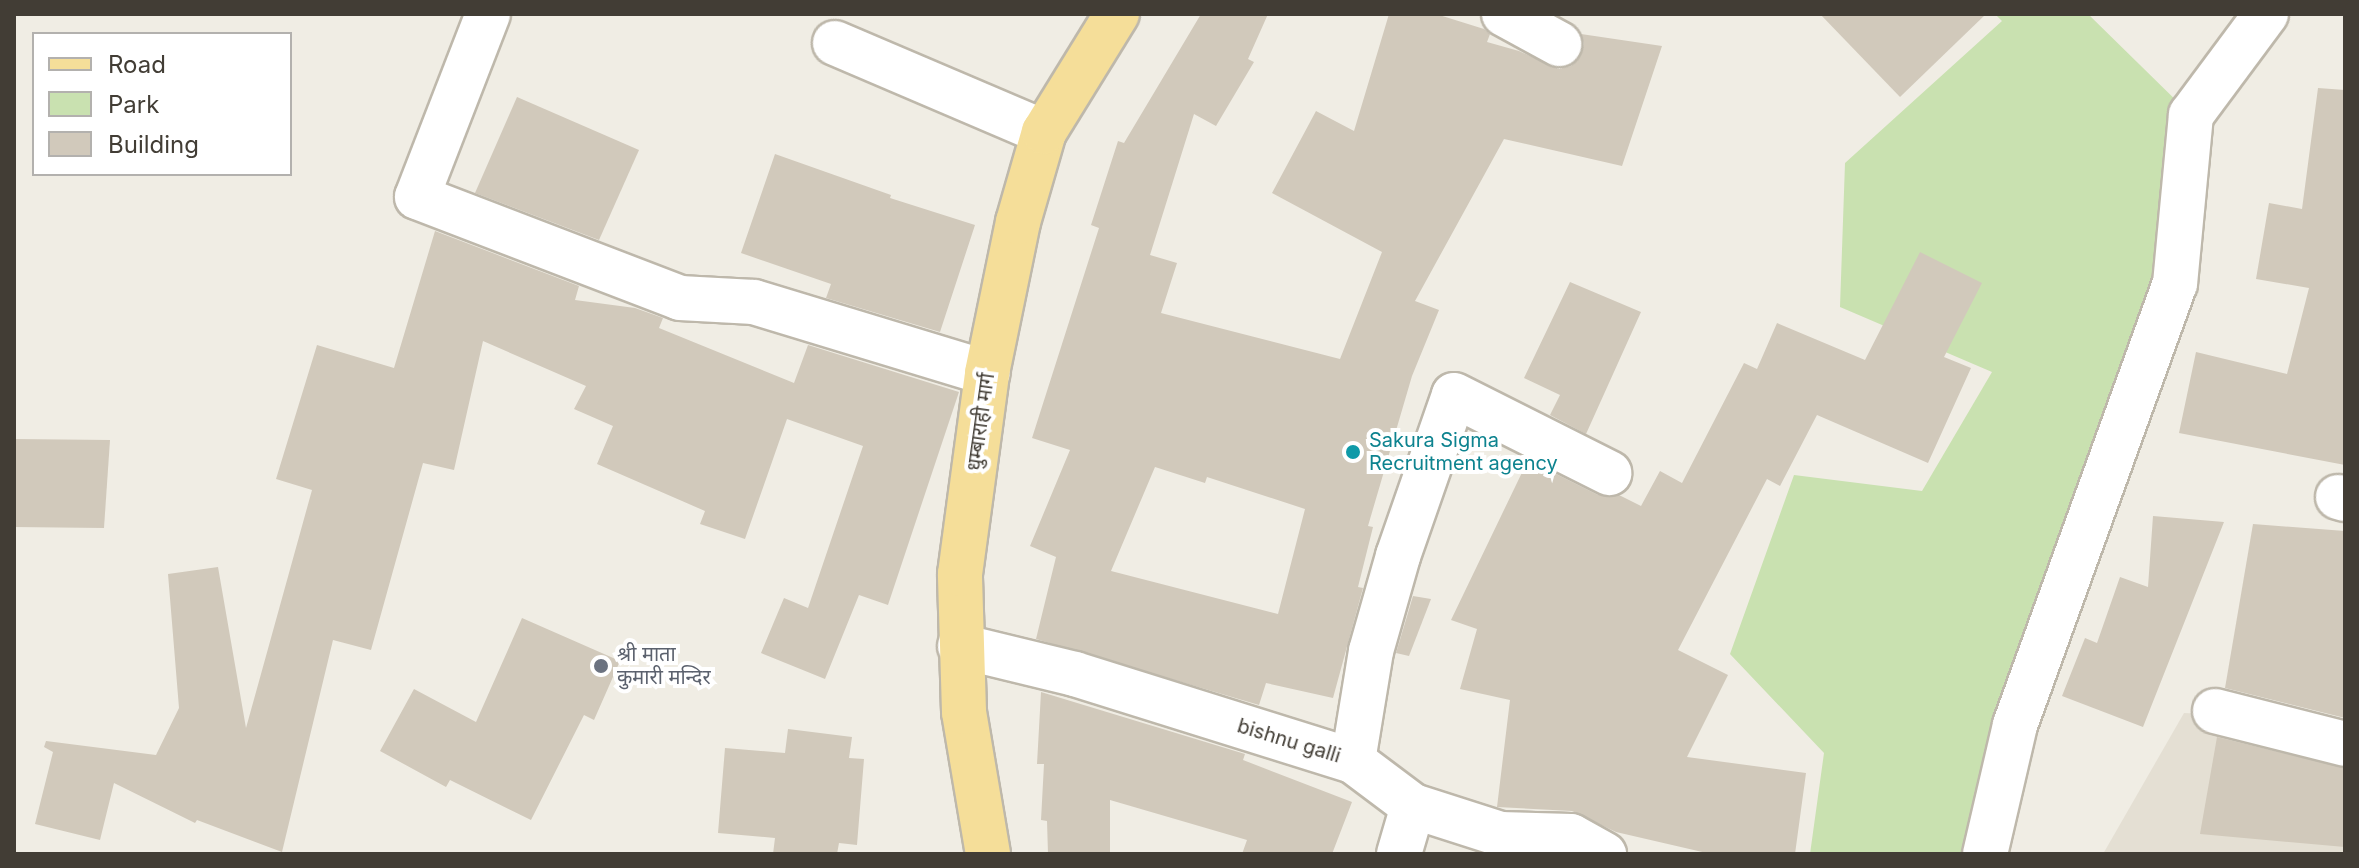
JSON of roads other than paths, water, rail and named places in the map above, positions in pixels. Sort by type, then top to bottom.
[{"type":"main road","name":"धुम्बाराही मार्ग","points":[[988,854],[964,712],[960,646],[960,574],[987,373],[1018,222],[1044,132],[1117,14]]},
{"type":"street","points":[[488,14],[417,197],[680,298],[754,302],[987,373]]},
{"type":"street","points":[[1504,14],[1559,44]]},
{"type":"street","points":[[1985,854],[2015,725],[2175,284],[2191,115],[2266,14]]},
{"type":"street","points":[[835,43],[1044,132]]},
{"type":"street","points":[[1353,761],[1371,651],[1398,556],[1454,395],[1609,473]]},
{"type":"street","name":"bishnu galli","points":[[960,646],[1075,674],[1353,761],[1413,806],[1500,834],[1571,836],[1604,854]]},
{"type":"street","points":[[2215,711],[2345,744]]},
{"type":"street","points":[[1399,854],[1413,806]]},
{"type":"place","name":"Sakura Sigma Recruitment agency","points":[[1353,452]]},
{"type":"place","name":"श्री माता कुमारी मन्दिर","points":[[601,666]]}]
